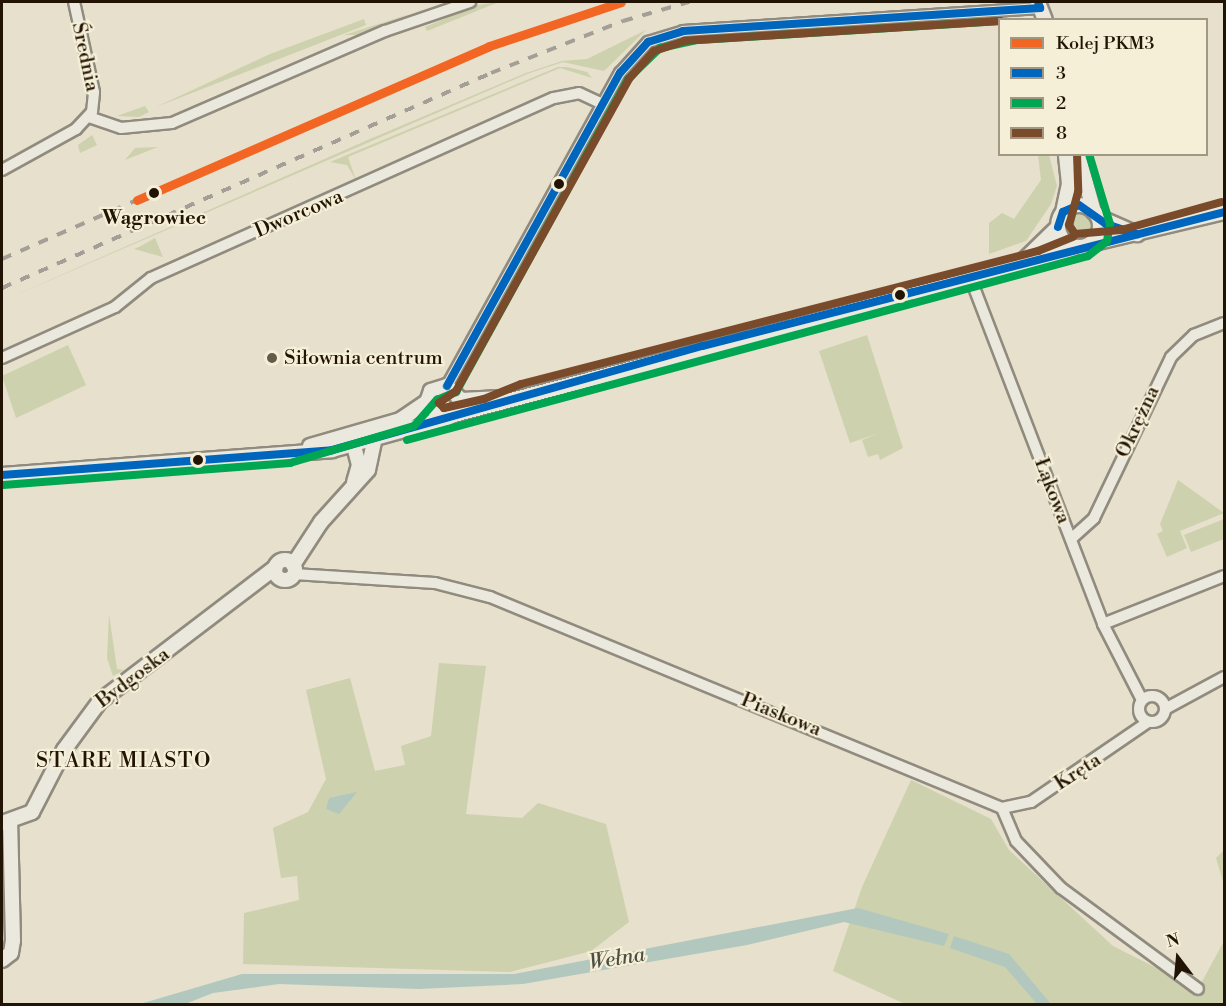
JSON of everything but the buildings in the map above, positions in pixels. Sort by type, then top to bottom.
[{"type":"street","name":"Średnia","points":[[2,170],[89,117],[94,92],[74,2]]},
{"type":"street","points":[[89,117],[121,128],[172,123],[385,31],[470,2]]},
{"type":"street","points":[[353,439],[410,416],[427,402],[431,392],[447,386],[603,104],[634,54],[673,33],[1040,12]]},
{"type":"street","name":"Dworcowa","points":[[2,358],[115,307],[152,278],[554,98],[579,93],[603,104]]},
{"type":"street","points":[[1020,264],[1058,227],[1069,184],[1065,156]]},
{"type":"street","points":[[1079,156],[1099,230],[1083,245]]},
{"type":"street","points":[[1063,212],[1079,205],[1137,234]]},
{"type":"street","points":[[2,475],[288,453],[353,439],[375,438],[524,394],[1020,264],[1083,245],[1224,212]]},
{"type":"street","points":[[1058,227],[1065,242],[1083,245]]},
{"type":"street","name":"Łąkowa","points":[[970,277],[1103,624],[1142,700]]},
{"type":"street","name":"Okrężna","points":[[1071,539],[1094,518],[1171,357],[1194,335],[1224,323]]},
{"type":"street","points":[[447,386],[461,400]]},
{"type":"street","points":[[447,417],[461,400],[524,394]]},
{"type":"street","points":[[427,402],[447,417]]},
{"type":"street","name":"Bydgoska","points":[[6,822],[32,812],[89,712],[232,604],[285,569],[370,464],[375,438]]},
{"type":"street","points":[[353,439],[359,465],[353,484]]},
{"type":"street","name":"Piaskowa","points":[[285,569],[435,583],[490,597],[1002,808]]},
{"type":"street","points":[[1103,624],[1224,576]]},
{"type":"street","points":[[1165,709],[1154,696],[1142,700],[1138,713],[1148,722],[1160,720],[1165,709],[1224,677]]},
{"type":"street","name":"Kręta","points":[[1002,808],[1031,802],[1148,722]]},
{"type":"street","points":[[1002,808],[1016,841],[1061,888],[1198,989]]},
{"type":"street","points":[[2,960],[11,953],[14,941],[6,822]]},
{"type":"green space","points":[[499,2],[427,31],[425,27],[478,5]]},
{"type":"green space","points":[[410,14],[358,35],[344,35]]},
{"type":"green space","points":[[364,19],[366,25],[156,107],[270,54]]},
{"type":"green space","points":[[646,30],[604,71],[563,62],[527,74],[2,301],[526,73],[562,61],[587,59]]},
{"type":"green space","points":[[558,67],[587,72],[592,78],[560,68],[348,157],[356,180],[347,165],[330,162]]},
{"type":"green space","points":[[145,106],[149,112],[139,117],[117,116]]},
{"type":"green space","points":[[92,135],[97,145],[80,153],[78,145]]},
{"type":"green space","points":[[158,147],[125,160],[135,148]]},
{"type":"green space","points":[[1038,156],[1049,156],[1057,186],[1051,204],[1026,241],[989,254],[989,223],[1002,213],[1014,219],[1041,180]]},
{"type":"green space","points":[[1078,212],[1088,216],[1092,226],[1088,236],[1078,240],[1068,236],[1064,226],[1068,216]]},
{"type":"green space","points":[[155,238],[163,257],[134,249],[141,246]]},
{"type":"green space","points":[[867,335],[903,448],[880,460],[878,454],[868,457],[862,440],[879,433],[850,443],[819,351]]},
{"type":"green space","points":[[68,345],[86,385],[16,418],[2,376]]},
{"type":"green space","points":[[1178,480],[1224,513],[1180,531],[1187,548],[1167,557],[1157,534],[1163,531],[1160,524]]},
{"type":"green space","points":[[1224,519],[1224,539],[1191,552],[1184,535]]},
{"type":"green space","points":[[109,614],[117,669],[124,670],[113,676],[107,658]]},
{"type":"green space","points":[[439,663],[486,666],[466,814],[522,818],[538,803],[606,824],[629,922],[591,951],[510,972],[243,964],[244,913],[299,900],[297,876],[281,878],[273,828],[308,812],[326,779],[306,690],[350,678],[375,771],[405,765],[401,746],[431,736]]},
{"type":"green space","points":[[911,780],[991,819],[1009,850],[1113,946],[1198,989],[1224,941],[1224,1004],[905,1004],[833,971],[862,887]]},
{"type":"green space","points":[[1224,850],[1224,885],[1216,858]]},
{"type":"water","points":[[357,792],[339,814],[326,809],[329,798]]},
{"type":"water","name":"Wełna","points":[[858,908],[949,934],[944,946],[844,922],[747,945],[523,984],[419,989],[279,984],[213,993],[185,1004],[140,1004],[242,974],[514,974]]},
{"type":"water","points":[[954,936],[1009,954],[1051,1004],[1037,1004],[1005,967],[950,948]]},
{"type":"railway","points":[[2,288],[491,73],[623,21],[689,2]]},
{"type":"railway","points":[[2,259],[137,200]]},
{"type":"rail line","name":"PKM3","points":[[137,200],[489,46],[621,2]]},
{"type":"transit line","name":"3","points":[[447,386],[620,73],[648,42],[683,31],[1040,8],[1038,2]]},
{"type":"transit line","name":"2","points":[[3,485],[290,463],[414,426],[437,400],[456,392],[628,79],[660,48],[699,40],[998,21]]},
{"type":"transit line","name":"8","points":[[998,21],[685,41],[654,51],[629,79],[456,391],[439,403],[444,408],[484,399],[521,384],[1038,251],[1073,237]]},
{"type":"transit line","name":"8","points":[[1077,156],[1078,192],[1069,225],[1075,234],[1121,230],[1221,202]]},
{"type":"transit line","name":"2","points":[[407,440],[1088,256],[1107,241],[1110,224],[1090,156]]},
{"type":"transit line","name":"3","points":[[1058,227],[1063,212],[1079,205],[1106,224],[1137,234]]},
{"type":"transit line","name":"3","points":[[2,475],[332,450],[703,346],[1224,212]]},
{"type":"place","name":"Wągrowiec","points":[[154,193]]},
{"type":"place","name":"Siłownia centrum","points":[[272,358]]},
{"type":"district","name":"STARE MIASTO","points":[[124,761]]}]
